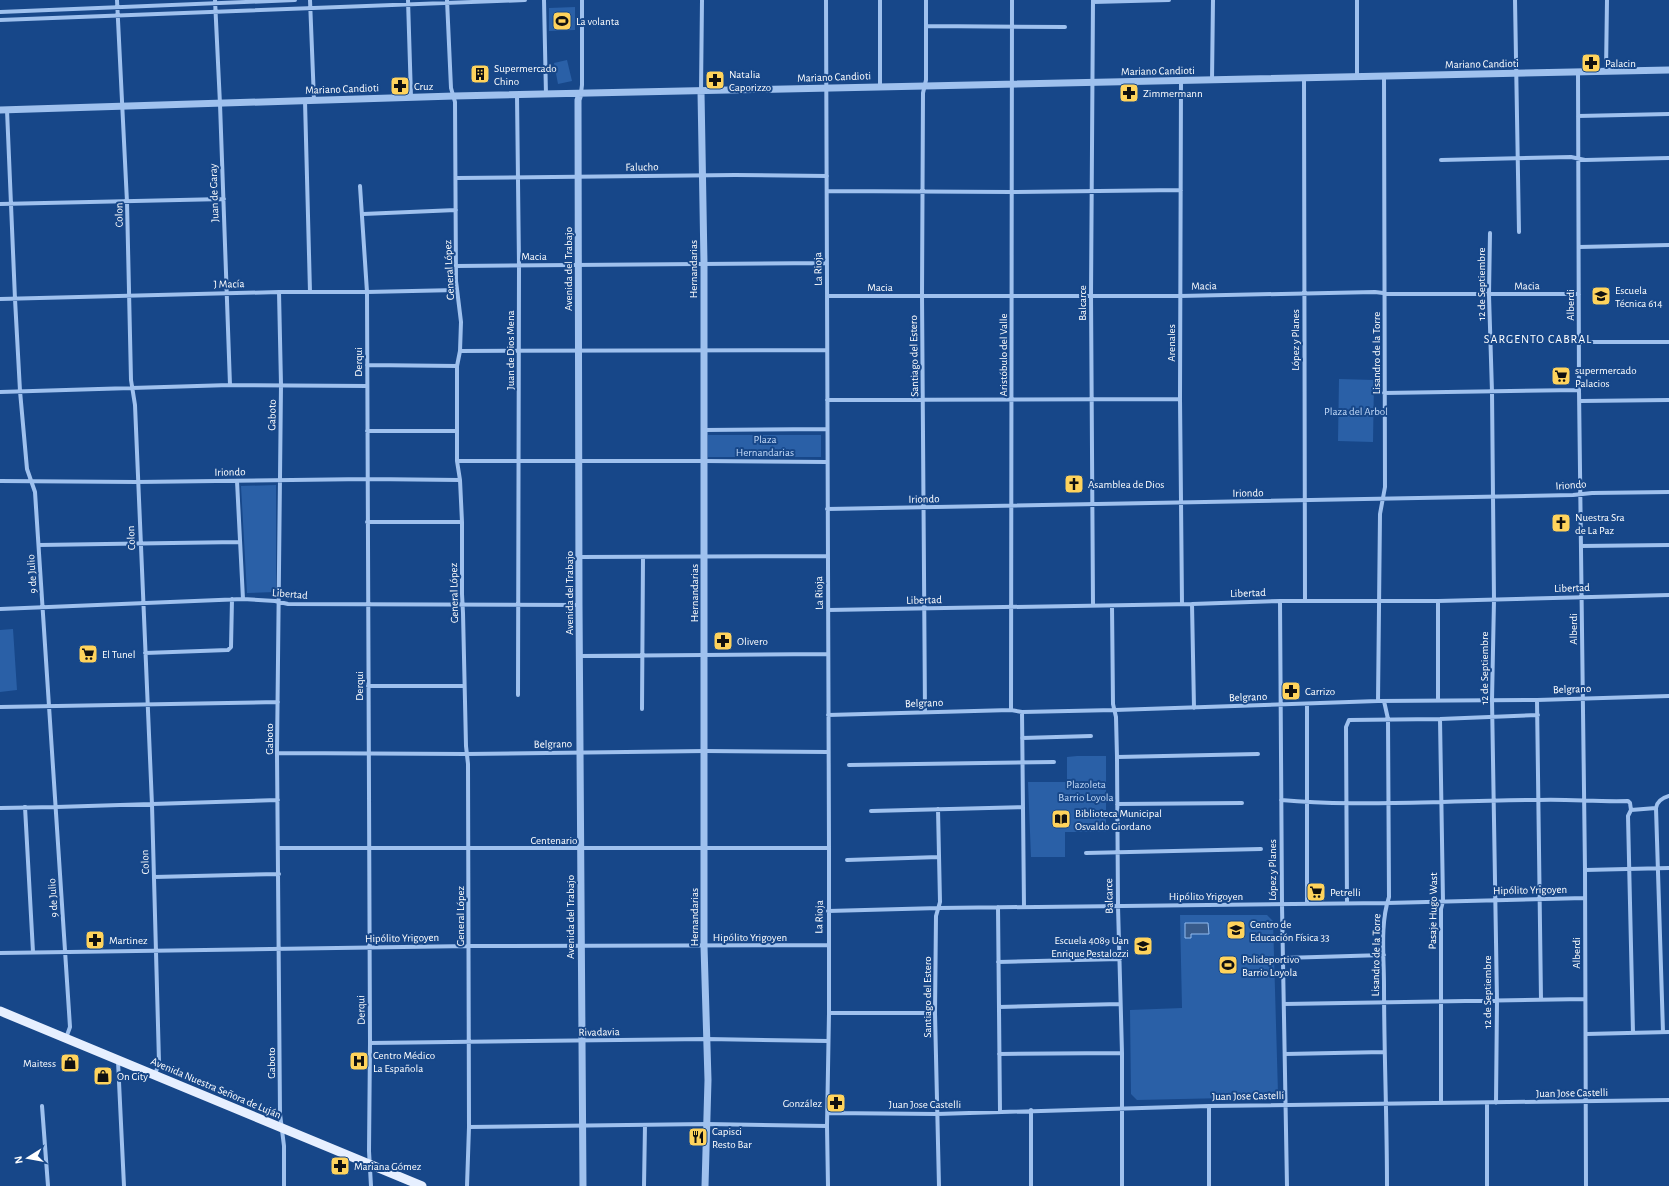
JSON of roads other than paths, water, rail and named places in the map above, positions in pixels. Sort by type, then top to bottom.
[{"type":"main road","name":"Avenida Nuestra Señora de Luján","points":[[0,1012],[422,1186]]},
{"type":"street","name":"Colon","points":[[117,0],[127,202],[131,380],[135,405],[137,482],[152,805],[159,1062],[155,1076]]},
{"type":"street","points":[[0,12],[215,2],[295,0]]},
{"type":"street","points":[[310,0],[314,100]]},
{"type":"street","points":[[453,0],[459,2]]},
{"type":"street","points":[[0,20],[118,14],[310,8],[408,2],[525,0]]},
{"type":"street","points":[[544,0],[546,95]]},
{"type":"street","name":"Avenida del Trabajo","points":[[582,0],[582,85],[578,100],[578,265],[580,351],[579,605],[583,1186]]},
{"type":"street","name":"Hernandarias","points":[[702,0],[701,92],[704,263],[705,654],[704,946],[707,1039],[707,1124],[704,1186]]},
{"type":"street","name":"La Rioja","points":[[826,0],[828,296],[827,654],[829,848],[828,1186]]},
{"type":"street","points":[[880,0],[880,87]]},
{"type":"street","name":"Santiago del Estero","points":[[925,712],[922,295],[923,93],[926,80],[926,0]]},
{"type":"street","name":"Aristóbulo del Valle","points":[[1011,710],[1012,0]]},
{"type":"street","points":[[1093,1],[1169,0]]},
{"type":"street","points":[[1212,80],[1213,0]]},
{"type":"street","points":[[1357,0],[1357,78]]},
{"type":"street","points":[[1515,0],[1519,159],[1519,232]]},
{"type":"street","points":[[1606,72],[1607,0]]},
{"type":"street","name":"Balcarce","points":[[1093,1],[1091,191],[1093,605]]},
{"type":"street","name":"Juan de Garay","points":[[215,2],[224,199],[230,385]]},
{"type":"street","points":[[408,2],[411,98]]},
{"type":"street","name":"General López","points":[[447,2],[451,88],[455,102],[457,178],[456,266],[461,322],[460,352],[457,366],[457,461],[460,480],[462,522],[464,686],[469,849],[469,1127],[467,1186]]},
{"type":"street","points":[[926,26],[1065,26]]},
{"type":"street","name":"Mariano Candioti","points":[[3,110],[454,96],[517,96],[1012,84],[1181,82],[1212,80],[1669,70]]},
{"type":"street","name":"Alberdi","points":[[1578,72],[1579,390],[1585,870],[1586,1186]]},
{"type":"street","name":"Lisandro de la Torre","points":[[1378,701],[1380,514],[1385,487],[1384,77]]},
{"type":"street","name":"López y Planes","points":[[1304,79],[1303,294],[1305,601]]},
{"type":"street","name":"Arenales","points":[[1181,82],[1180,399],[1182,604]]},
{"type":"street","name":"Juan de Dios Mena","points":[[517,96],[519,177],[518,695]]},
{"type":"street","points":[[305,101],[310,292]]},
{"type":"street","name":"9 de Julio","points":[[3,110],[11,204],[20,391],[27,469],[35,492],[39,545],[70,1027],[66,1038]]},
{"type":"street","points":[[1578,116],[1669,114]]},
{"type":"street","points":[[1440,160],[1570,157],[1585,160],[1669,158]]},
{"type":"street","name":"Falucho","points":[[457,178],[703,175],[827,176]]},
{"type":"street","name":"Derqui","points":[[360,186],[363,214],[367,365],[370,1043],[369,1150],[371,1186]]},
{"type":"street","points":[[827,191],[1012,192],[1181,190]]},
{"type":"street","points":[[0,204],[224,199]]},
{"type":"street","points":[[363,214],[456,210]]},
{"type":"street","name":"12 de Septiembre","points":[[1490,233],[1489,295],[1492,392],[1494,600],[1492,700],[1497,1001],[1496,1103]]},
{"type":"street","points":[[1579,247],[1669,245]]},
{"type":"street","name":"Macia","points":[[456,266],[827,262]]},
{"type":"street","name":"J Macía","points":[[0,299],[227,293],[458,290]]},
{"type":"street","name":"Gaboto","points":[[279,292],[281,384],[277,753],[280,948],[280,1114],[284,1146],[284,1186]]},
{"type":"street","name":"Macia","points":[[828,296],[1180,296],[1375,292],[1385,294],[1579,294]]},
{"type":"street","points":[[1579,342],[1669,342]]},
{"type":"street","points":[[460,352],[827,350]]},
{"type":"street","points":[[367,365],[457,366]]},
{"type":"street","points":[[0,392],[281,384],[367,386]]},
{"type":"street","points":[[1384,393],[1579,390]]},
{"type":"street","points":[[827,400],[1180,399]]},
{"type":"street","points":[[1580,401],[1669,400]]},
{"type":"street","points":[[704,430],[827,429]]},
{"type":"street","points":[[367,431],[457,430]]},
{"type":"street","points":[[457,461],[827,462]]},
{"type":"street","name":"Iriondo","points":[[0,481],[30,480],[137,482],[367,479],[460,480]]},
{"type":"street","points":[[237,481],[243,599]]},
{"type":"street","name":"Iriondo","points":[[827,510],[1305,501],[1669,492]]},
{"type":"street","points":[[368,522],[462,522]]},
{"type":"street","points":[[39,545],[239,542]]},
{"type":"street","points":[[1581,546],[1669,546]]},
{"type":"street","points":[[580,557],[643,558],[827,556]]},
{"type":"street","points":[[642,709],[643,558]]},
{"type":"street","name":"Libertad","points":[[828,610],[1093,605],[1112,606],[1280,601],[1494,600],[1669,594]]},
{"type":"street","name":"Libertad","points":[[0,609],[243,599],[288,604],[579,605]]},
{"type":"street","points":[[145,653],[228,650],[231,647],[232,600]]},
{"type":"street","name":"López y Planes","points":[[1280,601],[1282,905],[1287,1186]]},
{"type":"street","points":[[1438,601],[1438,700]]},
{"type":"street","points":[[1192,604],[1194,708]]},
{"type":"street","name":"Balcarce","points":[[1112,606],[1118,804],[1118,906],[1122,1053],[1122,1186]]},
{"type":"street","points":[[580,656],[827,654]]},
{"type":"street","points":[[368,686],[464,686]]},
{"type":"street","name":"Belgrano","points":[[828,715],[1011,710],[1022,712],[1194,708],[1378,701],[1537,700],[1582,697],[1669,696]]},
{"type":"street","points":[[1537,700],[1541,1000]]},
{"type":"street","name":"Lisandro de la Torre","points":[[1384,701],[1388,719],[1389,804],[1389,897],[1384,910],[1384,1052],[1387,1103],[1387,1186]]},
{"type":"street","points":[[0,707],[278,702]]},
{"type":"street","points":[[1307,704],[1307,904]]},
{"type":"street","points":[[1022,712],[1024,907]]},
{"type":"street","points":[[1347,903],[1346,727],[1349,720],[1440,719],[1538,715]]},
{"type":"street","name":"Pasaje Hugo Wast","points":[[1440,719],[1443,901],[1441,909],[1441,1103]]},
{"type":"street","points":[[1022,738],[1091,736]]},
{"type":"street","name":"Belgrano","points":[[277,753],[368,752],[466,754],[705,751],[828,752]]},
{"type":"street","points":[[1117,757],[1258,754]]},
{"type":"street","points":[[849,765],[1054,762]]},
{"type":"street","points":[[1663,1032],[1656,808],[1660,801],[1669,796]]},
{"type":"street","points":[[0,808],[56,808],[278,800]]},
{"type":"street","points":[[1281,800],[1389,804],[1539,800],[1583,800],[1594,802],[1628,801],[1630,803],[1631,810],[1628,816],[1633,1033]]},
{"type":"street","points":[[1118,804],[1242,803]]},
{"type":"street","points":[[25,807],[33,952]]},
{"type":"street","points":[[871,811],[1023,807]]},
{"type":"street","points":[[1631,810],[1656,808]]},
{"type":"street","name":"Santiago del Estero","points":[[938,809],[940,902],[936,916],[935,1013],[939,1186]]},
{"type":"street","name":"Centenario","points":[[279,848],[829,848]]},
{"type":"street","points":[[1086,853],[1261,849]]},
{"type":"street","points":[[847,860],[939,857]]},
{"type":"street","points":[[1585,870],[1669,868]]},
{"type":"street","points":[[154,877],[279,874]]},
{"type":"street","name":"Hipólito Yrigoyen","points":[[828,911],[998,907],[1282,905],[1584,898]]},
{"type":"street","points":[[998,907],[1000,1112]]},
{"type":"street","name":"Hipólito Yrigoyen","points":[[0,953],[469,946],[828,945]]},
{"type":"street","points":[[1283,958],[1384,955]]},
{"type":"street","points":[[998,962],[1120,959]]},
{"type":"street","points":[[1284,1004],[1585,999]]},
{"type":"street","points":[[999,1007],[1120,1004]]},
{"type":"street","points":[[829,1013],[935,1013]]},
{"type":"street","points":[[1586,1034],[1669,1032]]},
{"type":"street","name":"Rivadavia","points":[[370,1043],[707,1039],[828,1041]]},
{"type":"street","points":[[1285,1054],[1384,1052]]},
{"type":"street","points":[[999,1054],[1122,1053]]},
{"type":"street","points":[[118,1060],[124,1186]]},
{"type":"street","name":"Juan Jose Castelli","points":[[828,1113],[937,1114],[1031,1110],[1209,1106],[1669,1100]]},
{"type":"street","points":[[1487,1103],[1487,1186]]},
{"type":"street","points":[[42,1106],[48,1186]]},
{"type":"street","points":[[1209,1106],[1209,1186]]},
{"type":"street","points":[[1031,1110],[1031,1186]]},
{"type":"street","points":[[469,1127],[707,1124],[827,1126]]},
{"type":"street","points":[[644,1186],[645,1125]]},
{"type":"place","name":"La volanta","points":[[562,21]]},
{"type":"place","name":"Palacin","points":[[1591,63]]},
{"type":"place","name":"Supermercado Chino","points":[[480,74]]},
{"type":"place","name":"Natalia Caporizzo","points":[[715,80]]},
{"type":"place","name":"Cruz","points":[[400,86]]},
{"type":"place","name":"Zimmermann","points":[[1129,93]]},
{"type":"place","name":"Escuela Técnica 614","points":[[1601,296]]},
{"type":"place","name":"supermercado Palacios","points":[[1561,376]]},
{"type":"place","name":"Asamblea de Dios","points":[[1074,484]]},
{"type":"place","name":"Nuestra Sra de La Paz","points":[[1561,523]]},
{"type":"place","name":"Olivero","points":[[723,641]]},
{"type":"place","name":"El Tunel","points":[[88,654]]},
{"type":"place","name":"Carrizo","points":[[1291,691]]},
{"type":"place","name":"Biblioteca Municipal Osvaldo Giordano","points":[[1061,819]]},
{"type":"place","name":"Petrelli","points":[[1316,892]]},
{"type":"place","name":"Centro de Educación Física 33","points":[[1236,930]]},
{"type":"place","name":"Martinez","points":[[95,940]]},
{"type":"place","name":"Escuela 4089 Uan Enrique Pestalozzi","points":[[1143,946]]},
{"type":"place","name":"Polideportivo Barrio Loyola","points":[[1228,965]]},
{"type":"place","name":"Centro Médico La Española","points":[[359,1061]]},
{"type":"place","name":"Maitess","points":[[70,1063]]},
{"type":"place","name":"On City","points":[[103,1076]]},
{"type":"place","name":"González","points":[[836,1103]]},
{"type":"place","name":"Capisci Resto Bar","points":[[698,1137]]},
{"type":"place","name":"Mariana Gómez","points":[[340,1166]]},
{"type":"district","name":"SARGENTO CABRAL","points":[[1538,339]]},
{"type":"park label","name":"Plaza del Arbol","points":[[1356,411]]},
{"type":"park label","name":"Plaza Hernandarias","points":[[765,445]]},
{"type":"park label","name":"Plazoleta Barrio Loyola","points":[[1086,790]]}]
